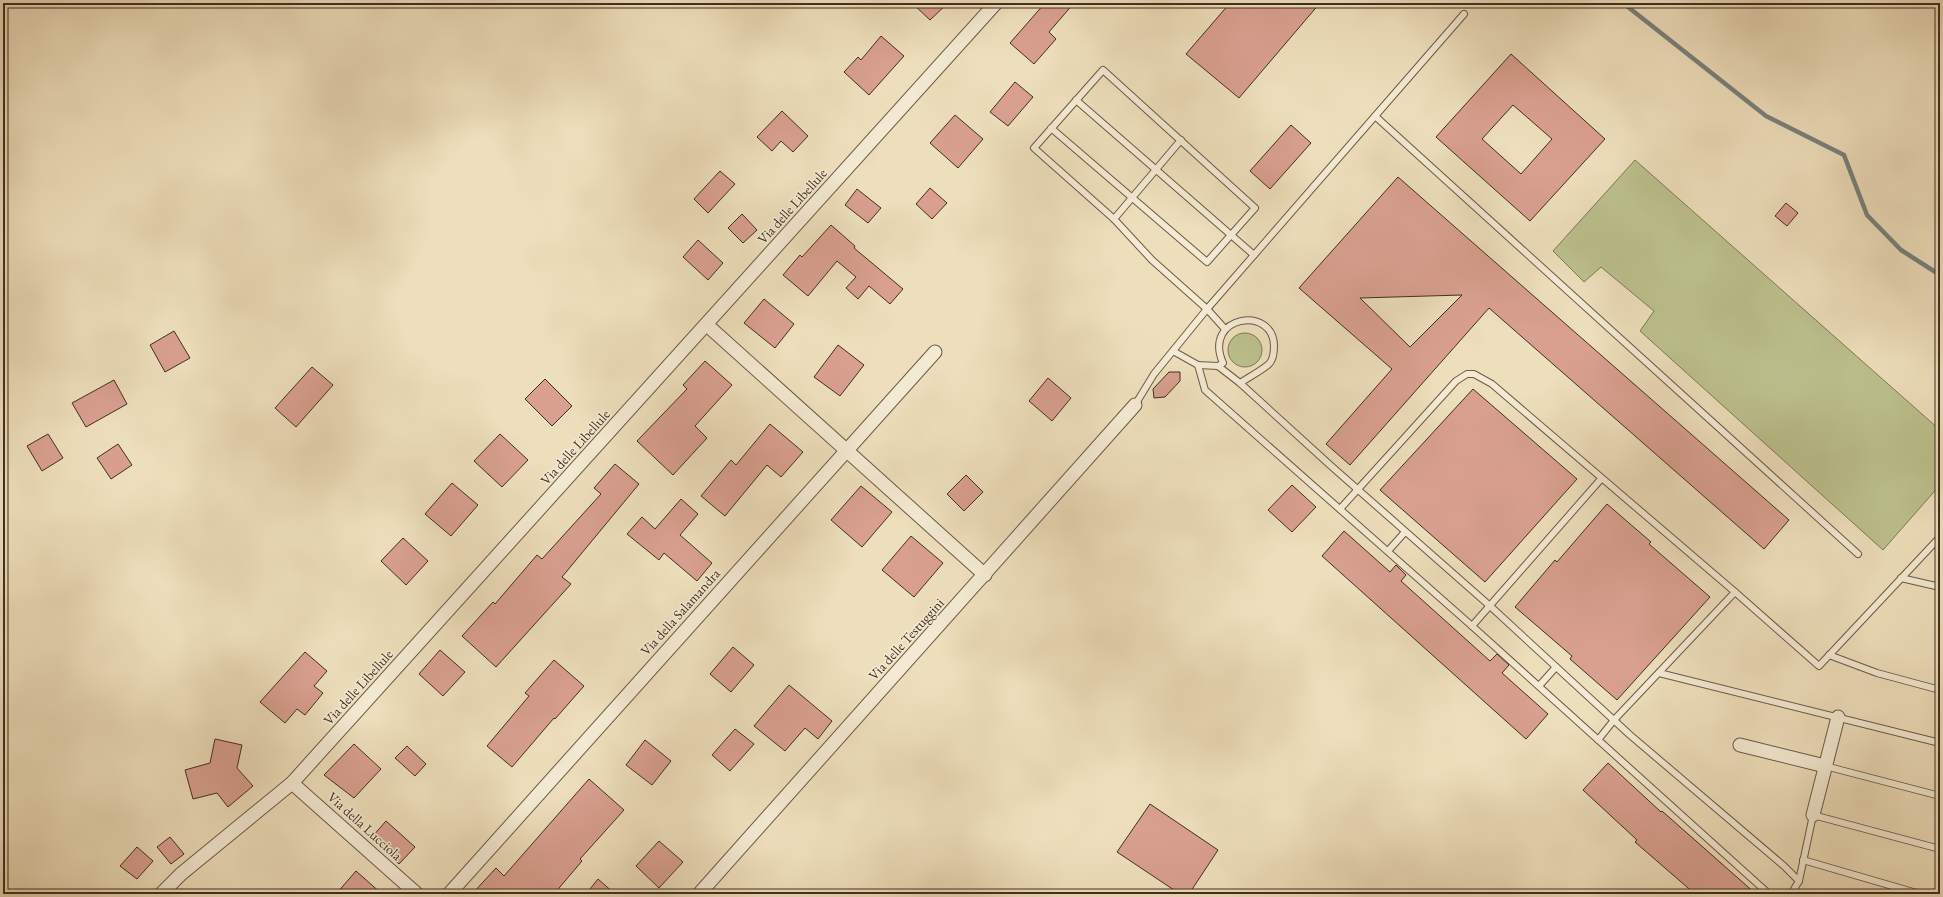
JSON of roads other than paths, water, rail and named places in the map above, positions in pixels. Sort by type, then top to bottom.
[{"type":"street","name":"Via delle Libellule","points":[[161,894],[181,874],[292,783],[996,3]]},
{"type":"street","points":[[706,325],[985,575]]},
{"type":"street","name":"Via della Salamandra","points":[[449,894],[935,352]]},
{"type":"street","name":"Via delle Testuggini","points":[[699,894],[1135,405]]},
{"type":"street","points":[[1813,815],[1838,716]]},
{"type":"street","points":[[1740,745],[1825,766]]},
{"type":"street","name":"Via della Lucciola","points":[[292,783],[417,894]]},
{"type":"lane","points":[[1135,405],[1154,374],[1207,309],[1464,14]]},
{"type":"lane","points":[[1051,128],[1207,262],[1255,208],[1103,70],[1051,128],[1034,148],[1114,219],[1152,260],[1207,309],[1225,329]]},
{"type":"lane","points":[[1076,100],[1254,255]]},
{"type":"lane","points":[[1375,116],[1858,554]]},
{"type":"lane","points":[[1114,219],[1181,140]]},
{"type":"lane","points":[[1218,366],[1223,363],[1219,354],[1218,345],[1220,337],[1225,329],[1232,323],[1241,320],[1259,322],[1272,336],[1274,345],[1273,354],[1270,363],[1240,383]]},
{"type":"lane","points":[[1173,351],[1198,365],[1218,366],[1240,383],[1405,532],[1490,606],[1614,720],[1784,866],[1799,881]]},
{"type":"lane","points":[[1198,365],[1205,390],[1472,626],[1769,894]]},
{"type":"lane","points":[[1340,509],[1456,381],[1467,374],[1481,376],[1503,393],[1819,666],[1940,538]]},
{"type":"lane","points":[[1472,626],[1601,479]]},
{"type":"lane","points":[[1388,551],[1405,532]]},
{"type":"lane","points":[[1901,578],[1940,587]]},
{"type":"lane","points":[[1598,740],[1614,720],[1735,592]]},
{"type":"lane","points":[[1829,655],[1877,673],[1940,690]]},
{"type":"lane","points":[[1539,686],[1556,667]]},
{"type":"lane","points":[[1659,673],[1838,716],[1940,743]]},
{"type":"lane","points":[[1825,766],[1940,796]]},
{"type":"lane","points":[[1791,894],[1799,881],[1813,815],[1940,848]]},
{"type":"lane","points":[[1803,860],[1920,894]]},
{"type":"waterway","points":[[1623,3],[1766,116],[1844,155],[1867,215],[1901,250],[1940,275]]}]
